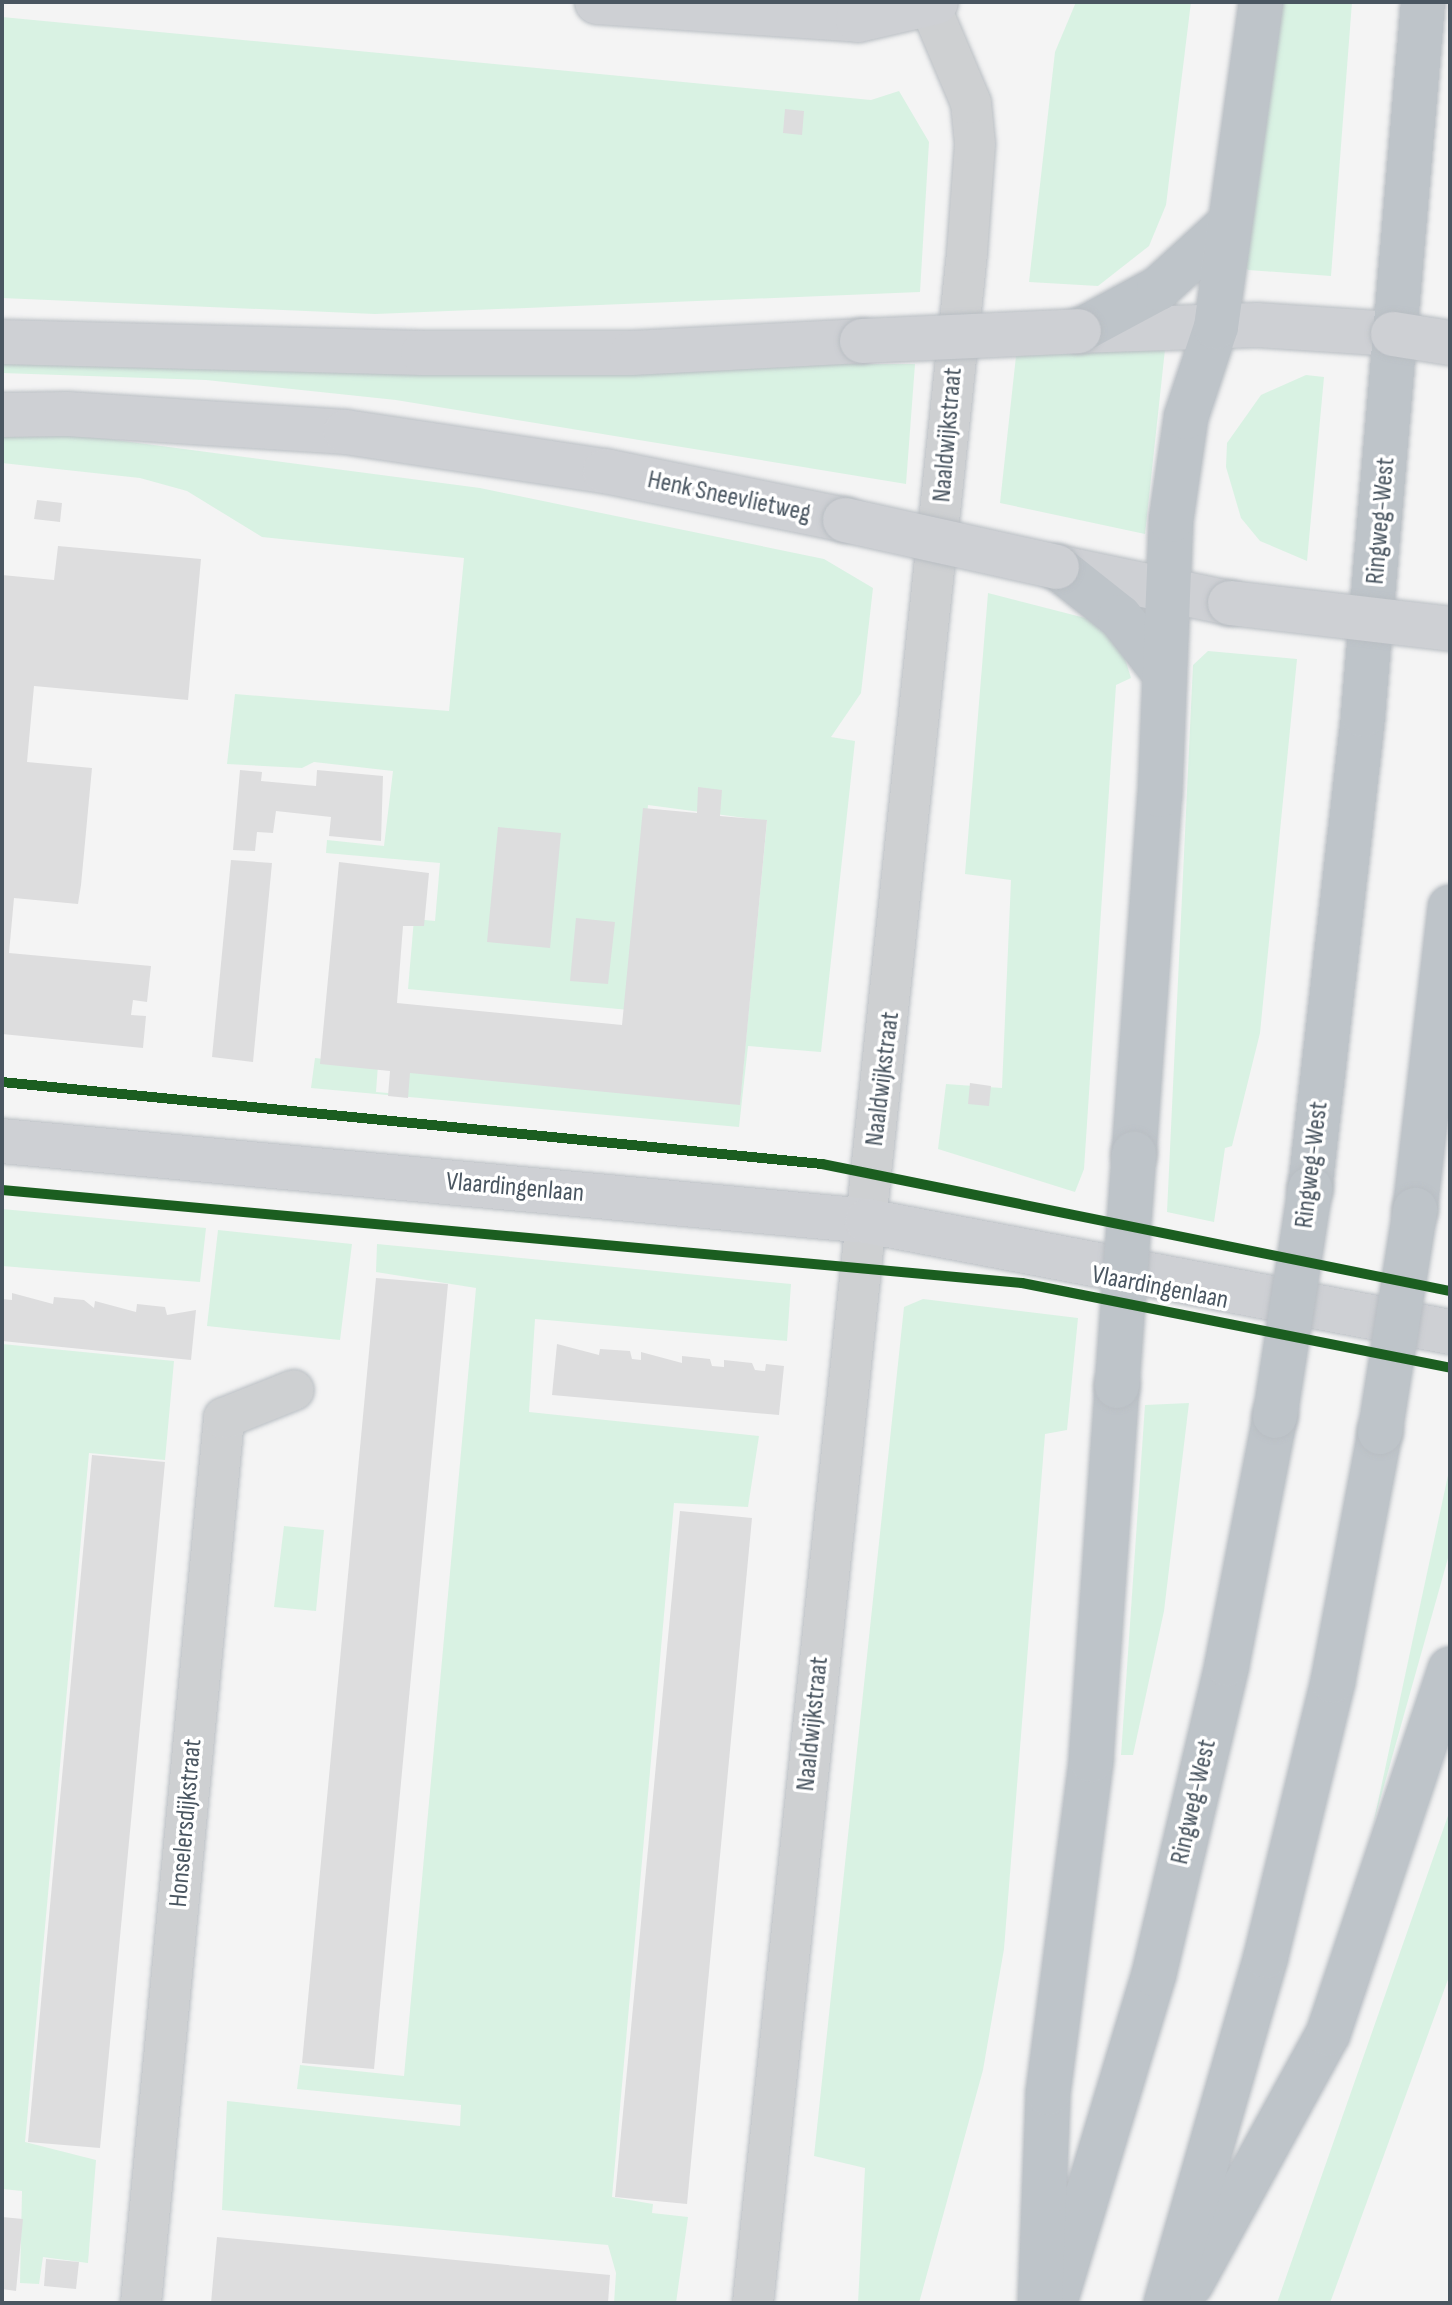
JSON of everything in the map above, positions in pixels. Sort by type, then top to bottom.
[{"type":"highway","points":[[1040,2303],[1048,2093],[1091,1760],[1134,1154],[1167,592],[1186,417],[1237,326],[1229,224],[1261,2]]},
{"type":"highway","name":"Ringweg-West","points":[[1055,2303],[1154,1974],[1227,1664],[1275,1416],[1310,1189],[1363,715],[1423,2]]},
{"type":"highway","points":[[1079,331],[1159,288],[1229,224]]},
{"type":"highway","points":[[1057,567],[1120,617],[1164,673]]},
{"type":"highway","points":[[1166,2303],[1270,1941],[1333,1681],[1380,1432],[1415,1210],[1450,907]]},
{"type":"highway","points":[[1180,2303],[1328,2034],[1450,1669]]},
{"type":"main road","points":[[597,2],[778,19],[858,20],[933,4]]},
{"type":"main road","points":[[2,342],[483,353],[1237,326],[1450,343]]},
{"type":"main road","name":"Henk Sneevlietweg","points":[[2,415],[81,414],[346,432],[605,471],[845,520],[1167,592],[1230,603],[1450,629]]},
{"type":"main road","name":"Vlaardingenlaan","points":[[2,1141],[867,1221],[1450,1332]]},
{"type":"street","name":"Naaldwijkstraat","points":[[753,2303],[867,1221],[975,144],[971,103],[933,4]]},
{"type":"street","name":"Honselersdijkstraat","points":[[141,2303],[224,1418],[294,1390]]},
{"type":"green space","points":[[1076,2],[1191,2],[1166,205],[1149,246],[1098,286],[1029,282],[1055,52]]},
{"type":"green space","points":[[1273,2],[1352,2],[1331,276],[1248,270],[1234,253]]},
{"type":"green space","points":[[2,17],[871,100],[899,91],[929,142],[920,292],[375,314],[2,298]]},
{"type":"green space","points":[[1166,340],[1145,534],[1000,503],[1016,356]]},
{"type":"green space","points":[[2,355],[915,364],[906,484],[396,400],[206,380],[2,373]]},
{"type":"green space","points":[[1306,375],[1324,377],[1307,561],[1260,541],[1241,518],[1226,467],[1227,443],[1261,395]]},
{"type":"green space","points":[[2,425],[480,488],[824,559],[873,588],[861,693],[831,737],[855,741],[821,1052],[748,1046],[739,1127],[311,1088],[315,1058],[378,1065],[376,1092],[400,1094],[404,1067],[740,1101],[767,821],[648,805],[629,1010],[408,989],[414,919],[435,921],[440,863],[326,853],[327,840],[384,846],[393,771],[314,762],[302,768],[227,764],[235,694],[449,711],[464,558],[262,537],[187,491],[140,478],[2,463]]},
{"type":"green space","points":[[988,593],[1093,620],[1120,642],[1131,678],[1116,685],[1084,1169],[1075,1192],[938,1149],[946,1084],[1002,1088],[1011,880],[965,874]]},
{"type":"green space","points":[[1208,651],[1297,659],[1260,1033],[1232,1146],[1225,1148],[1214,1222],[1167,1212],[1193,665]]},
{"type":"green space","points":[[2,1209],[206,1228],[200,1282],[2,1266]]},
{"type":"green space","points":[[218,1230],[352,1244],[340,1340],[207,1326]]},
{"type":"green space","points":[[377,1244],[791,1284],[787,1341],[535,1319],[529,1412],[759,1436],[748,1507],[674,1503],[612,2197],[653,2204],[652,2213],[688,2217],[676,2303],[614,2303],[616,2273],[608,2245],[222,2210],[227,2101],[460,2126],[461,2105],[297,2089],[300,2065],[404,2076],[476,1288],[376,1272]]},
{"type":"green space","points":[[923,1299],[1078,1318],[1067,1430],[1045,1434],[1004,1949],[983,2070],[919,2303],[858,2303],[865,2168],[814,2156],[904,1307]]},
{"type":"green space","points":[[2,1344],[174,1361],[165,1460],[89,1453],[25,2142],[96,2160],[88,2263],[43,2257],[39,2284],[20,2283],[22,2191],[2,2189]]},
{"type":"green space","points":[[1189,1403],[1164,1611],[1133,1755],[1121,1755],[1145,1405]]},
{"type":"green space","points":[[1450,1466],[1450,1551],[1373,1825]]},
{"type":"green space","points":[[284,1526],[324,1530],[316,1611],[274,1607]]},
{"type":"green space","points":[[1450,1810],[1450,1974],[1330,2303],[1277,2303]]},
{"type":"building","points":[[785,109],[804,111],[802,135],[783,133]]},
{"type":"building","points":[[37,500],[62,503],[60,522],[34,519]]},
{"type":"building","points":[[58,546],[201,559],[188,700],[34,686],[27,762],[92,768],[78,904],[14,898],[9,953],[151,966],[147,1002],[133,1000],[131,1015],[146,1016],[143,1048],[2,1034],[2,575],[54,580]]},
{"type":"building","points":[[240,770],[262,772],[261,781],[316,786],[317,770],[383,776],[381,841],[329,836],[331,817],[276,811],[273,833],[257,832],[255,851],[233,850]]},
{"type":"building","points":[[698,787],[722,790],[720,816],[767,820],[740,1105],[410,1073],[408,1098],[388,1096],[390,1071],[320,1064],[339,862],[429,873],[424,926],[403,926],[397,1003],[622,1025],[643,808],[697,813]]},
{"type":"building","points":[[498,827],[561,833],[550,948],[487,942]]},
{"type":"building","points":[[231,860],[272,863],[253,1062],[212,1057]]},
{"type":"building","points":[[576,918],[615,922],[608,984],[570,981]]},
{"type":"building","points":[[970,1083],[991,1086],[989,1106],[968,1104]]},
{"type":"building","points":[[376,1278],[448,1284],[374,2069],[302,2063]]},
{"type":"building","points":[[12,1293],[53,1304],[54,1297],[84,1300],[94,1308],[95,1301],[136,1312],[137,1304],[165,1307],[167,1315],[196,1310],[191,1360],[2,1341],[2,1299],[12,1300]]},
{"type":"building","points":[[557,1344],[599,1355],[600,1349],[630,1351],[632,1359],[641,1360],[641,1352],[682,1363],[682,1356],[710,1359],[712,1366],[724,1367],[724,1360],[752,1363],[755,1370],[765,1371],[766,1364],[784,1366],[779,1415],[552,1395]]},
{"type":"building","points":[[92,1455],[165,1462],[100,2148],[28,2142]]},
{"type":"building","points":[[680,1511],[752,1518],[687,2204],[615,2197]]},
{"type":"building","points":[[2,2217],[23,2219],[16,2291],[2,2289]]},
{"type":"building","points":[[217,2237],[610,2275],[608,2303],[211,2303]]},
{"type":"building","points":[[46,2259],[79,2262],[76,2289],[44,2286]]},
{"type":"cycle path","points":[[2,1082],[822,1164],[1450,1291]]},
{"type":"cycle path","points":[[2,1190],[1022,1283],[1450,1368]]}]
